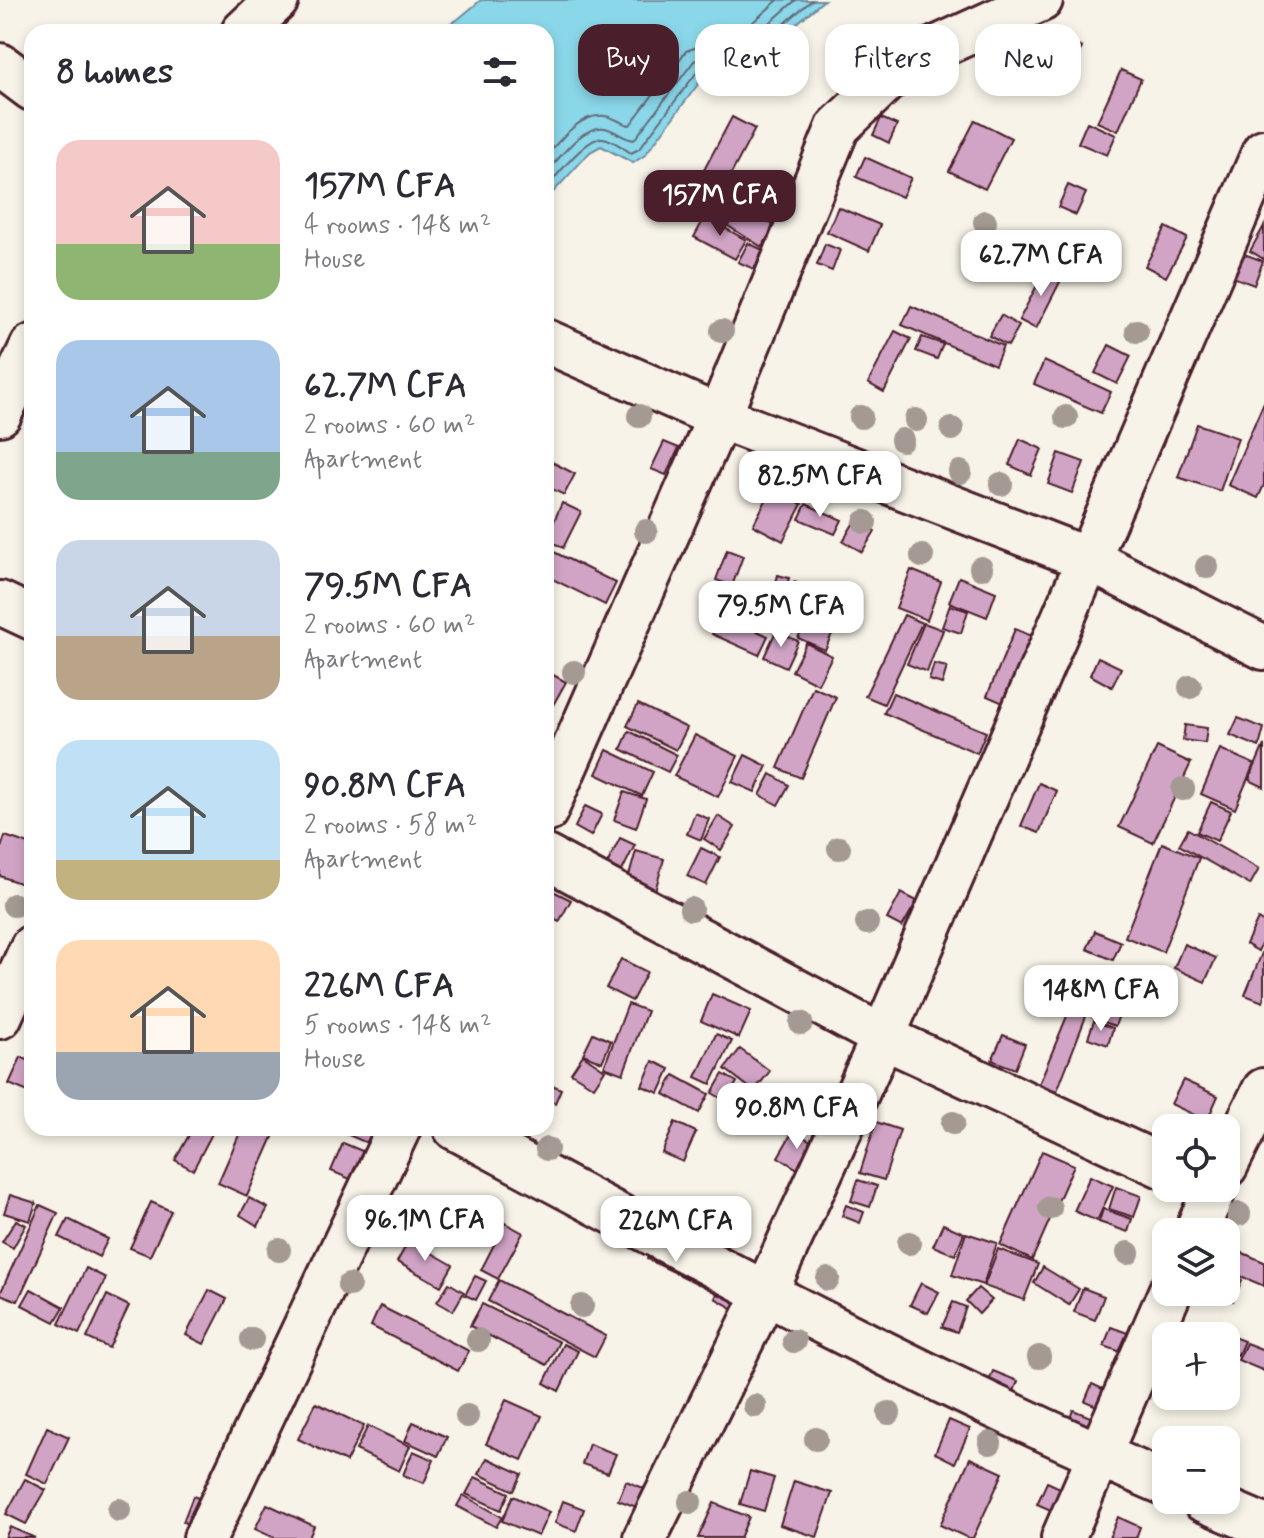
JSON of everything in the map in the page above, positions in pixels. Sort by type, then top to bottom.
[{"type":"street","points":[[252,24],[277,0]]},
{"type":"street","points":[[554,793],[719,417],[838,127],[888,79],[931,50],[1041,0]]},
{"type":"street","points":[[0,65],[24,83]]},
{"type":"street","points":[[645,1538],[765,1294],[883,1037],[1264,151]]},
{"type":"street","points":[[554,345],[719,417],[1090,560],[1264,648]]},
{"type":"street","points":[[0,414],[24,363]]},
{"type":"street","points":[[0,603],[24,614]]},
{"type":"street","points":[[554,861],[883,1037],[1152,1162]]},
{"type":"street","points":[[0,1017],[24,964]]},
{"type":"street","points":[[1240,1136],[1264,1090]]},
{"type":"street","points":[[205,1538],[395,1136]]},
{"type":"street","points":[[470,1136],[765,1294],[1100,1456],[1152,1478]]},
{"type":"street","points":[[1063,1538],[1164,1306]]},
{"type":"street","points":[[1236,1514],[1264,1526]]},
{"type":"water","points":[[481,0],[824,0],[796,24],[695,24],[695,88],[645,155],[633,163],[601,146],[590,152],[554,191],[554,24],[449,24]]},
{"type":"building","points":[[1121,70],[1141,79],[1118,131],[1097,122]]},
{"type":"building","points":[[732,117],[755,129],[710,214],[687,202]]},
{"type":"building","points":[[881,118],[897,125],[889,143],[873,135]]},
{"type":"building","points":[[975,120],[1011,138],[985,189],[949,171]]},
{"type":"building","points":[[1087,122],[1116,135],[1107,155],[1078,143]]},
{"type":"building","points":[[865,157],[911,178],[902,197],[856,177]]},
{"type":"building","points":[[1068,185],[1086,193],[1076,215],[1058,207]]},
{"type":"building","points":[[724,195],[775,226],[762,247],[712,216]]},
{"type":"building","points":[[838,207],[880,225],[869,251],[827,232]]},
{"type":"building","points":[[705,217],[746,240],[735,259],[694,237]]},
{"type":"building","points":[[1264,226],[1264,259],[1250,251]]},
{"type":"building","points":[[1166,227],[1187,238],[1166,277],[1145,266]]},
{"type":"building","points":[[748,243],[763,250],[754,269],[738,262]]},
{"type":"building","points":[[825,244],[840,250],[832,271],[817,265]]},
{"type":"building","points":[[1231,249],[1263,261],[1254,285],[1222,273]]},
{"type":"building","points":[[1046,268],[1063,276],[1036,329],[1019,320]]},
{"type":"building","points":[[911,306],[1003,346],[995,365],[902,325]]},
{"type":"building","points":[[1001,315],[1019,326],[1008,346],[989,336]]},
{"type":"building","points":[[895,331],[911,339],[884,392],[868,383]]},
{"type":"building","points":[[922,337],[943,344],[937,359],[916,351]]},
{"type":"building","points":[[1109,345],[1131,356],[1117,384],[1095,373]]},
{"type":"building","points":[[1044,361],[1111,392],[1101,413],[1034,384]]},
{"type":"building","points":[[1264,402],[1264,485],[1258,498],[1228,485]]},
{"type":"building","points":[[1197,424],[1238,438],[1220,491],[1178,477]]},
{"type":"building","points":[[1020,439],[1042,449],[1031,475],[1009,465]]},
{"type":"building","points":[[664,442],[679,448],[666,475],[651,469]]},
{"type":"building","points":[[1059,453],[1084,462],[1072,493],[1048,484]]},
{"type":"building","points":[[554,463],[575,474],[564,495],[554,490]]},
{"type":"building","points":[[772,489],[802,504],[783,541],[753,525]]},
{"type":"building","points":[[562,503],[581,512],[563,548],[554,543],[554,521]]},
{"type":"building","points":[[806,504],[842,520],[835,534],[799,519]]},
{"type":"building","points":[[856,519],[875,531],[862,552],[843,541]]},
{"type":"building","points":[[727,550],[743,556],[732,586],[716,580]]},
{"type":"building","points":[[554,552],[616,583],[605,605],[554,580]]},
{"type":"building","points":[[911,570],[941,582],[927,620],[896,608]]},
{"type":"building","points":[[778,575],[789,578],[782,604],[771,602]]},
{"type":"building","points":[[959,577],[996,592],[987,617],[949,602]]},
{"type":"building","points":[[794,582],[817,591],[809,612],[785,603]]},
{"type":"building","points":[[785,605],[803,612],[798,627],[779,620]]},
{"type":"building","points":[[950,605],[968,611],[961,633],[942,627]]},
{"type":"building","points":[[721,614],[768,636],[759,655],[712,634]]},
{"type":"building","points":[[809,615],[835,627],[825,650],[798,638]]},
{"type":"building","points":[[904,615],[922,623],[884,704],[865,696]]},
{"type":"building","points":[[924,623],[943,630],[927,672],[907,664]]},
{"type":"building","points":[[1015,629],[1039,639],[1010,706],[987,696]]},
{"type":"building","points":[[776,631],[798,641],[786,667],[764,657]]},
{"type":"building","points":[[806,643],[832,656],[818,684],[792,671]]},
{"type":"building","points":[[1098,657],[1121,668],[1112,687],[1090,675]]},
{"type":"building","points":[[934,664],[947,667],[942,684],[929,680]]},
{"type":"building","points":[[554,675],[566,682],[554,703]]},
{"type":"building","points":[[813,687],[836,697],[801,778],[778,768]]},
{"type":"building","points":[[893,693],[986,732],[977,753],[884,713]]},
{"type":"building","points":[[638,704],[687,728],[676,750],[627,726]]},
{"type":"building","points":[[1238,718],[1264,728],[1259,747],[1230,735]]},
{"type":"building","points":[[1185,725],[1207,728],[1205,743],[1183,740]]},
{"type":"building","points":[[629,731],[677,755],[668,772],[621,749]]},
{"type":"building","points":[[695,735],[738,756],[718,797],[674,776]]},
{"type":"building","points":[[1264,745],[1264,787],[1249,780]]},
{"type":"building","points":[[1157,747],[1191,763],[1153,843],[1119,827]]},
{"type":"building","points":[[1220,749],[1254,764],[1235,809],[1201,794]]},
{"type":"building","points":[[607,750],[653,772],[642,796],[596,774]]},
{"type":"building","points":[[745,755],[767,766],[755,792],[732,782]]},
{"type":"building","points":[[771,774],[789,785],[778,805],[760,795]]},
{"type":"building","points":[[1039,783],[1057,791],[1039,833],[1021,826]]},
{"type":"building","points":[[624,792],[646,799],[636,828],[614,820]]},
{"type":"building","points":[[1211,802],[1231,811],[1217,841],[1197,832]]},
{"type":"building","points":[[585,806],[602,814],[591,836],[575,827]]},
{"type":"building","points":[[695,813],[709,819],[701,840],[687,834]]},
{"type":"building","points":[[718,816],[735,827],[721,850],[704,839]]},
{"type":"building","points":[[1188,829],[1259,869],[1250,885],[1179,845]]},
{"type":"building","points":[[5,836],[24,842],[22,884],[0,876],[0,851]]},
{"type":"building","points":[[620,838],[635,845],[620,875],[605,868]]},
{"type":"building","points":[[1162,843],[1199,858],[1163,952],[1125,937]]},
{"type":"building","points":[[701,848],[720,857],[706,885],[687,876]]},
{"type":"building","points":[[636,851],[664,859],[655,891],[627,883]]},
{"type":"building","points":[[554,892],[571,900],[559,922],[554,919]]},
{"type":"building","points":[[901,893],[917,901],[902,927],[887,919]]},
{"type":"building","points":[[1258,919],[1264,923],[1264,938],[1258,951],[1246,944]]},
{"type":"building","points":[[1095,931],[1121,942],[1113,960],[1087,949]]},
{"type":"building","points":[[1184,944],[1216,958],[1205,982],[1174,968]]},
{"type":"building","points":[[1264,948],[1264,999],[1263,1002],[1245,995]]},
{"type":"building","points":[[621,959],[647,972],[632,1001],[606,988]]},
{"type":"building","points":[[1105,986],[1127,994],[1115,1026],[1093,1018]]},
{"type":"building","points":[[712,994],[751,1011],[739,1038],[701,1021]]},
{"type":"building","points":[[1074,999],[1090,1006],[1057,1091],[1039,1084]]},
{"type":"building","points":[[628,1004],[647,1011],[623,1074],[604,1067]]},
{"type":"building","points":[[1094,1021],[1113,1028],[1108,1045],[1088,1038]]},
{"type":"building","points":[[593,1033],[611,1041],[602,1062],[583,1054]]},
{"type":"building","points":[[716,1034],[732,1041],[711,1084],[696,1077]]},
{"type":"building","points":[[1003,1035],[1025,1044],[1015,1069],[992,1060]]},
{"type":"building","points":[[740,1049],[770,1071],[754,1091],[725,1069]]},
{"type":"building","points":[[583,1055],[605,1070],[594,1087],[571,1073]]},
{"type":"building","points":[[21,1057],[24,1058],[24,1090],[9,1084]]},
{"type":"building","points":[[653,1061],[670,1069],[659,1093],[642,1086]]},
{"type":"building","points":[[723,1074],[737,1082],[726,1101],[712,1093]]},
{"type":"building","points":[[674,1075],[709,1094],[699,1113],[664,1094]]},
{"type":"building","points":[[1183,1080],[1218,1096],[1210,1114],[1192,1114],[1171,1104]]},
{"type":"building","points":[[554,1086],[561,1089],[554,1103]]},
{"type":"building","points":[[675,1122],[696,1132],[683,1162],[662,1153]]},
{"type":"building","points":[[876,1122],[900,1130],[884,1180],[860,1173]]},
{"type":"building","points":[[793,1131],[816,1144],[801,1171],[778,1157]]},
{"type":"building","points":[[188,1136],[211,1136],[193,1170],[175,1160]]},
{"type":"building","points":[[239,1136],[273,1136],[247,1196],[218,1183]]},
{"type":"building","points":[[351,1136],[370,1136],[367,1143]]},
{"type":"building","points":[[343,1143],[367,1153],[355,1181],[331,1171]]},
{"type":"building","points":[[1042,1151],[1074,1165],[1032,1260],[1000,1245]]},
{"type":"building","points":[[1090,1176],[1113,1186],[1097,1221],[1074,1211]]},
{"type":"building","points":[[858,1180],[877,1186],[870,1207],[851,1201]]},
{"type":"building","points":[[1116,1187],[1141,1196],[1134,1217],[1109,1209]]},
{"type":"building","points":[[10,1195],[36,1203],[30,1221],[4,1213]]},
{"type":"building","points":[[249,1198],[268,1208],[258,1226],[240,1215]]},
{"type":"building","points":[[151,1202],[171,1211],[150,1256],[130,1248]]},
{"type":"building","points":[[40,1205],[58,1213],[18,1301],[0,1294]]},
{"type":"building","points":[[846,1205],[864,1212],[860,1223],[842,1216]]},
{"type":"building","points":[[1103,1209],[1132,1219],[1128,1232],[1099,1222]]},
{"type":"building","points":[[68,1219],[108,1239],[99,1257],[59,1237]]},
{"type":"building","points":[[16,1220],[26,1225],[13,1248],[2,1242]]},
{"type":"building","points":[[505,1223],[523,1233],[498,1279],[481,1270]]},
{"type":"building","points":[[943,1224],[964,1233],[955,1255],[933,1246]]},
{"type":"building","points":[[966,1233],[997,1243],[983,1285],[952,1275]]},
{"type":"building","points":[[409,1240],[453,1265],[441,1286],[397,1262]]},
{"type":"building","points":[[654,1243],[705,1268],[698,1284],[647,1259]]},
{"type":"building","points":[[998,1249],[1038,1264],[1024,1300],[984,1286]]},
{"type":"building","points":[[1240,1252],[1264,1262],[1264,1286],[1240,1276]]},
{"type":"building","points":[[1043,1267],[1079,1289],[1069,1305],[1034,1283]]},
{"type":"building","points":[[86,1268],[106,1278],[79,1334],[59,1324]]},
{"type":"building","points":[[475,1276],[486,1281],[476,1300],[465,1295]]},
{"type":"building","points":[[726,1276],[746,1286],[734,1309],[715,1298]]},
{"type":"building","points":[[499,1280],[606,1336],[595,1357],[488,1301]]},
{"type":"building","points":[[449,1283],[464,1292],[453,1311],[437,1302]]},
{"type":"building","points":[[921,1283],[939,1292],[928,1313],[910,1305]]},
{"type":"building","points":[[978,1288],[992,1300],[979,1314],[966,1301]]},
{"type":"building","points":[[1083,1288],[1104,1296],[1095,1320],[1074,1312]]},
{"type":"building","points":[[31,1289],[64,1307],[55,1322],[22,1305]]},
{"type":"building","points":[[209,1290],[227,1299],[204,1344],[186,1335]]},
{"type":"building","points":[[107,1295],[129,1306],[109,1348],[87,1338]]},
{"type":"building","points":[[953,1302],[966,1307],[957,1332],[942,1327]]},
{"type":"building","points":[[482,1304],[559,1342],[547,1365],[470,1326]]},
{"type":"building","points":[[380,1306],[469,1351],[458,1371],[371,1326]]},
{"type":"building","points":[[1111,1327],[1128,1333],[1121,1352],[1104,1346]]},
{"type":"building","points":[[1246,1343],[1264,1350],[1264,1371],[1240,1361]]},
{"type":"building","points":[[563,1344],[578,1351],[559,1391],[544,1383]]},
{"type":"building","points":[[993,1371],[1018,1381],[1011,1399],[986,1389]]},
{"type":"building","points":[[1092,1384],[1107,1391],[1099,1407],[1085,1401]]},
{"type":"building","points":[[506,1400],[542,1416],[522,1460],[486,1444]]},
{"type":"building","points":[[316,1403],[364,1426],[346,1462],[298,1439]]},
{"type":"building","points":[[1073,1410],[1093,1418],[1085,1439],[1065,1431]]},
{"type":"building","points":[[949,1420],[970,1429],[955,1463],[935,1453]]},
{"type":"building","points":[[413,1422],[447,1437],[438,1456],[405,1441]]},
{"type":"building","points":[[368,1426],[410,1446],[399,1471],[356,1450]]},
{"type":"building","points":[[47,1427],[69,1437],[47,1484],[26,1474]]},
{"type":"building","points":[[589,1444],[616,1454],[608,1473],[582,1464]]},
{"type":"building","points":[[413,1451],[434,1460],[424,1483],[403,1475]]},
{"type":"building","points":[[487,1458],[522,1474],[514,1491],[479,1474]]},
{"type":"building","points":[[970,1458],[1003,1473],[973,1538],[940,1525]]},
{"type":"building","points":[[750,1471],[774,1478],[764,1511],[740,1504]]},
{"type":"building","points":[[475,1477],[509,1493],[501,1510],[466,1494]]},
{"type":"building","points":[[25,1479],[46,1490],[26,1524],[6,1514]]},
{"type":"building","points":[[626,1481],[646,1489],[639,1508],[618,1500]]},
{"type":"building","points":[[794,1481],[832,1493],[817,1537],[780,1525]]},
{"type":"building","points":[[1047,1482],[1071,1493],[1062,1515],[1037,1504]]},
{"type":"building","points":[[463,1495],[502,1517],[496,1527],[457,1506]]},
{"type":"building","points":[[193,1496],[211,1503],[201,1529],[183,1522]]},
{"type":"building","points":[[513,1496],[549,1512],[538,1536],[502,1521]]},
{"type":"building","points":[[563,1501],[584,1509],[576,1531],[555,1523]]},
{"type":"building","points":[[714,1503],[749,1517],[740,1538],[698,1538]]},
{"type":"building","points":[[267,1504],[314,1526],[309,1538],[275,1538],[255,1529]]},
{"type":"building","points":[[1118,1517],[1140,1527],[1136,1538],[1109,1538]]},
{"type":"building","points":[[10,1527],[35,1538],[5,1538]]}]
